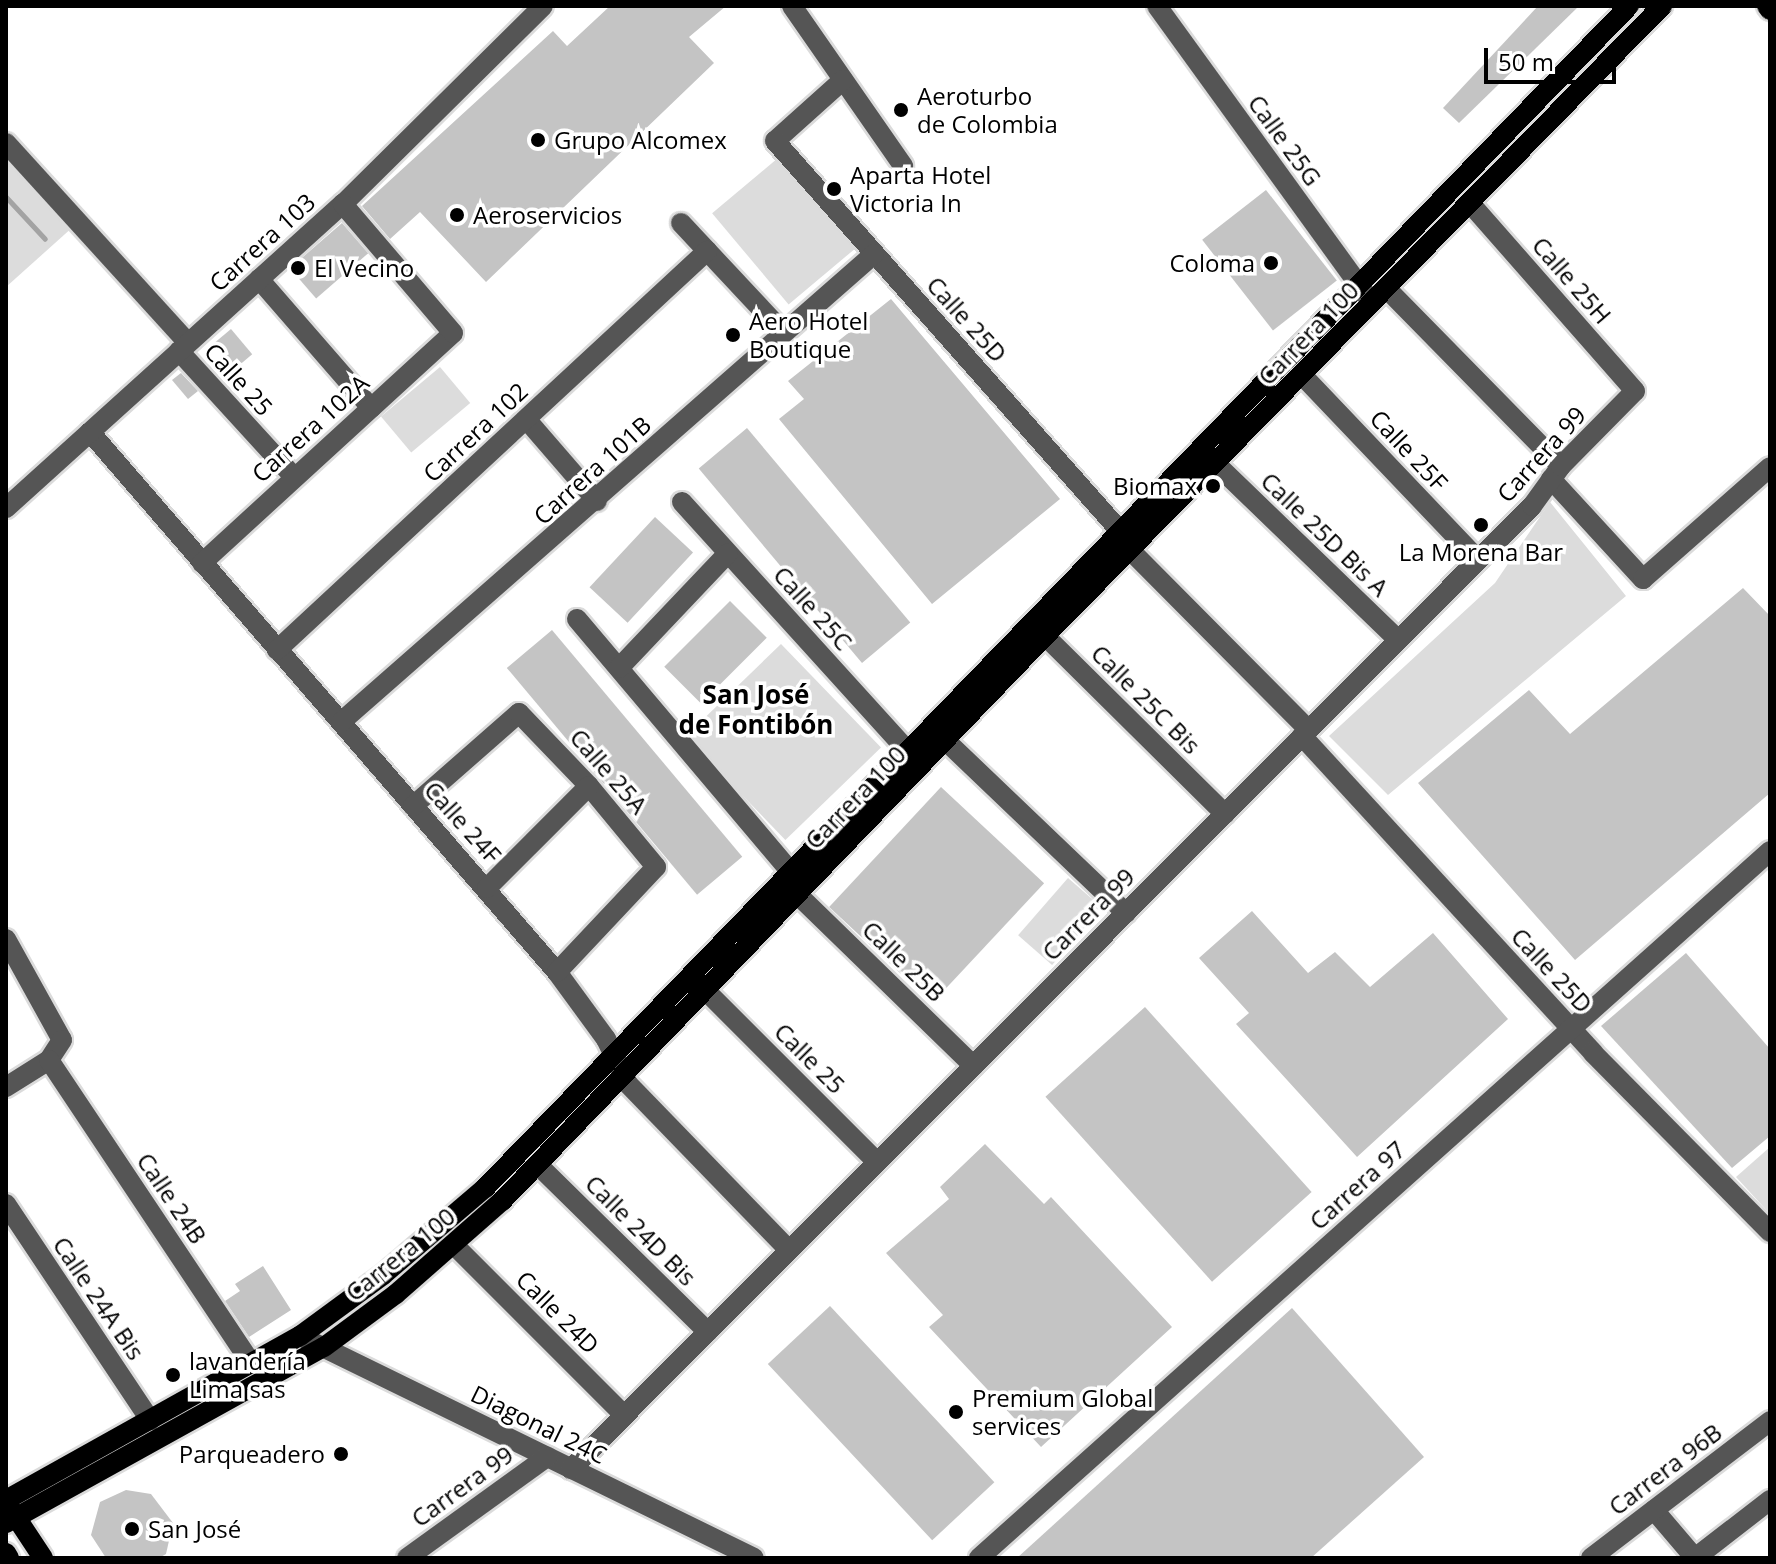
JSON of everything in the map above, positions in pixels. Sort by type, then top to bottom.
[{"type":"main road","name":"Carrera 100","points":[[9,1511],[324,1347],[454,1245],[538,1165],[946,741],[1120,531],[1629,6]]},
{"type":"main road","name":"Carrera 100","points":[[9,1511],[150,1420],[300,1336],[452,1217],[615,1054],[906,749],[1037,628],[1131,551],[1662,6]]},
{"type":"main road","points":[[9,1511],[43,1558]]},
{"type":"street","name":"Carrera 103","points":[[6,508],[343,204],[543,6]]},
{"type":"street","name":"Calle 25G","points":[[1157,6],[1359,286],[1380,296],[1556,472],[1643,579],[1770,467]]},
{"type":"street","points":[[799,9],[843,80],[903,166]]},
{"type":"street","name":"Calle 25D","points":[[843,80],[775,141],[1120,531]]},
{"type":"street","name":"Calle 25","points":[[6,143],[294,477]]},
{"type":"street","name":"Calle 25H","points":[[1470,203],[1635,391]]},
{"type":"street","name":"Carrera 102A","points":[[202,563],[453,333],[343,204]]},
{"type":"street","points":[[681,223],[783,332]]},
{"type":"street","name":"Carrera 102","points":[[277,650],[707,251]]},
{"type":"street","name":"Carrera 101B","points":[[341,722],[597,501],[874,254]]},
{"type":"street","points":[[259,279],[371,408]]},
{"type":"street","name":"Calle 25F","points":[[1303,376],[1478,560]]},
{"type":"street","name":"Carrera 99","points":[[571,1469],[1478,560],[1556,472],[1635,391]]},
{"type":"street","points":[[527,420],[597,501]]},
{"type":"street","name":"Calle 24F","points":[[90,432],[557,972],[615,1054],[626,1073],[628,1084],[789,1250]]},
{"type":"street","name":"Calle 25D Bis A","points":[[1216,464],[1398,640]]},
{"type":"street","name":"Calle 25C","points":[[682,502],[906,749]]},
{"type":"street","name":"Calle 25D","points":[[1131,551],[1306,733],[1571,1029],[1770,1232]]},
{"type":"street","points":[[619,668],[728,553]]},
{"type":"street","points":[[577,619],[791,872]]},
{"type":"street","name":"Calle 25C Bis","points":[[1037,628],[1225,814]]},
{"type":"street","name":"Calle 25A","points":[[413,806],[519,713],[589,786],[656,867],[557,972]]},
{"type":"street","points":[[946,741],[1126,913]]},
{"type":"street","points":[[487,888],[589,786]]},
{"type":"street","name":"Carrera 97","points":[[979,1558],[1770,851]]},
{"type":"street","name":"Calle 25B","points":[[798,895],[974,1066]]},
{"type":"street","name":"Calle 24B","points":[[6,939],[14,965],[62,1035],[55,1052],[251,1363]]},
{"type":"street","name":"Calle 25","points":[[705,990],[877,1162]]},
{"type":"street","points":[[6,1087],[55,1052]]},
{"type":"street","name":"Calle 24D Bis","points":[[538,1165],[708,1332]]},
{"type":"street","name":"Calle 24A Bis","points":[[6,1204],[150,1420]]},
{"type":"street","name":"Calle 24D","points":[[454,1245],[624,1415]]},
{"type":"street","name":"Diagonal 24C","points":[[300,1336],[754,1558]]},
{"type":"street","name":"Carrera 96B","points":[[1591,1558],[1770,1421]]},
{"type":"street","name":"Carrera 99","points":[[407,1558],[547,1457]]},
{"type":"street","points":[[1654,1510],[1695,1558],[1770,1500]]},
{"type":"shaded area","points":[[6,151],[74,226],[6,287]]},
{"type":"shaded area","points":[[778,158],[854,249],[789,304],[712,213]]},
{"type":"shaded area","points":[[440,367],[470,403],[411,452],[381,416]]},
{"type":"shaded area","points":[[1550,502],[1626,596],[1388,795],[1329,736],[1495,583]]},
{"type":"shaded area","points":[[781,644],[881,748],[785,840],[685,736]]},
{"type":"shaded area","points":[[1068,878],[1102,908],[1052,965],[1018,935]]},
{"type":"shaded area","points":[[1770,1147],[1770,1214],[1736,1177]]},
{"type":"building","points":[[610,6],[726,6],[689,37],[714,63],[486,282],[420,212],[390,239],[362,206],[553,31],[567,46]]},
{"type":"building","points":[[1538,6],[1579,6],[1459,123],[1443,108]]},
{"type":"building","name":"Coloma","points":[[1266,190],[1337,281],[1273,330],[1202,240]]},
{"type":"building","points":[[342,223],[368,253],[316,298],[290,268]]},
{"type":"building","points":[[891,299],[1060,499],[932,604],[779,419],[804,399],[788,381]]},
{"type":"building","points":[[231,329],[252,354],[236,368],[215,342]]},
{"type":"building","points":[[181,373],[198,391],[188,399],[172,380]]},
{"type":"building","points":[[747,428],[910,623],[862,663],[699,468]]},
{"type":"building","points":[[655,517],[693,552],[628,623],[590,587]]},
{"type":"building","points":[[1743,588],[1770,616],[1770,793],[1575,960],[1418,783],[1529,690],[1570,734]]},
{"type":"building","points":[[730,601],[767,638],[701,704],[664,667]]},
{"type":"building","points":[[552,630],[742,857],[697,895],[507,668]]},
{"type":"building","points":[[941,787],[1044,883],[932,1003],[829,907]]},
{"type":"building","points":[[1252,911],[1308,973],[1335,952],[1370,987],[1433,933],[1508,1019],[1357,1157],[1236,1024],[1249,1013],[1199,958]]},
{"type":"building","points":[[1686,953],[1770,1049],[1770,1136],[1732,1168],[1601,1026]]},
{"type":"building","points":[[1145,1007],[1312,1192],[1212,1282],[1045,1097]]},
{"type":"building","points":[[985,1144],[1044,1204],[1051,1197],[1172,1327],[1041,1447],[929,1327],[943,1315],[886,1253],[949,1199],[940,1187]]},
{"type":"building","points":[[263,1266],[291,1310],[249,1337],[225,1301],[240,1291],[235,1284]]},
{"type":"building","points":[[830,1306],[994,1482],[932,1540],[768,1364]]},
{"type":"building","points":[[1292,1308],[1424,1457],[1311,1558],[1017,1558]]},
{"type":"building","name":"San José","points":[[126,1490],[151,1494],[173,1523],[166,1554],[159,1558],[106,1558],[91,1535],[100,1502]]},
{"type":"waterway","points":[[6,197],[45,239]]},
{"type":"place","name":"Aeroturbo de Colombia","points":[[901,110]]},
{"type":"place","name":"Grupo Alcomex","points":[[538,140]]},
{"type":"place","name":"Aparta Hotel Victoria In","points":[[834,189]]},
{"type":"place","name":"Aeroservicios","points":[[457,215]]},
{"type":"place","name":"Coloma","points":[[1271,263]]},
{"type":"place","name":"El Vecino","points":[[298,268]]},
{"type":"place","name":"Aero Hotel Boutique","points":[[733,335]]},
{"type":"place","name":"Biomax","points":[[1213,486]]},
{"type":"place","name":"La Morena Bar","points":[[1481,525]]},
{"type":"place","name":"lavandería Lima sas","points":[[173,1375]]},
{"type":"place","name":"Premium Global services","points":[[956,1412]]},
{"type":"place","name":"Parqueadero","points":[[341,1454]]},
{"type":"place","name":"San José","points":[[132,1529]]},
{"type":"district","name":"San José de Fontibón","points":[[756,710]]}]
